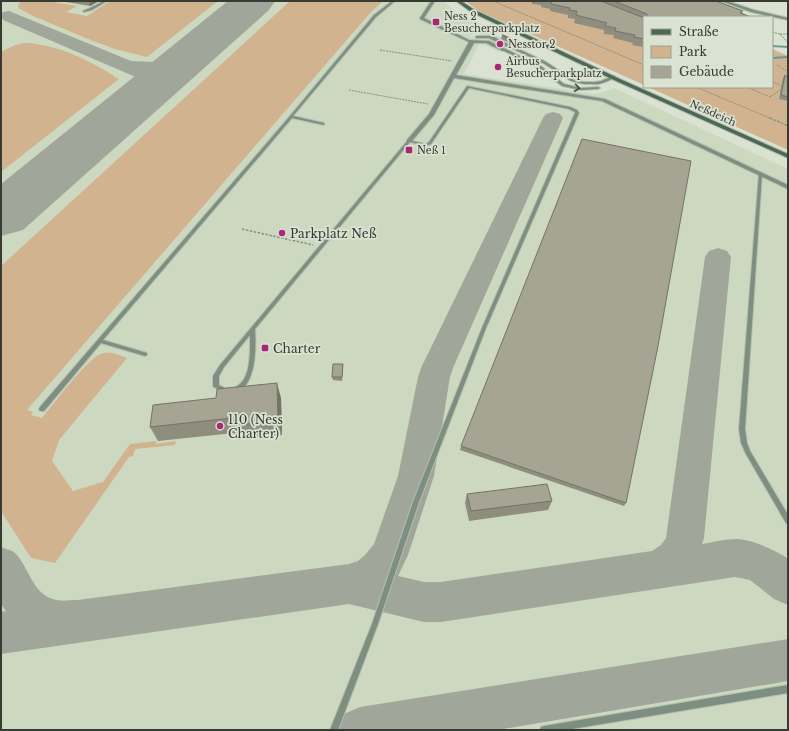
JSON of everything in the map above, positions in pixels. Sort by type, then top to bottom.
[{"type":"street","points":[[433,1],[430,8],[422,18],[470,41],[487,42],[505,50]]},
{"type":"street","name":"Neßdeich","points":[[458,1],[473,11],[597,70],[788,156]]},
{"type":"street","points":[[723,1],[753,11],[788,19]]},
{"type":"street","points":[[409,141],[431,115],[473,38],[483,36],[493,38],[512,47]]},
{"type":"street","points":[[773,58],[788,57]]},
{"type":"street","points":[[592,83],[599,77],[597,70]]},
{"type":"street","points":[[453,76],[603,100],[619,106],[788,187]]},
{"type":"street","points":[[592,83],[615,78]]},
{"type":"street","points":[[598,88],[615,78]]},
{"type":"lane","points":[[84,11],[106,1]]},
{"type":"lane","points":[[42,409],[291,117],[375,16],[394,1]]},
{"type":"lane","points":[[512,47],[549,65],[570,81],[592,83]]},
{"type":"lane","points":[[505,50],[541,68],[563,85],[581,89],[598,88]]},
{"type":"lane","points":[[253,330],[250,375],[240,388],[227,391],[216,386],[216,376],[222,366],[409,141],[429,144],[473,79]]},
{"type":"lane","points":[[334,730],[375,624],[416,502],[484,328],[576,113],[575,109],[468,87]]},
{"type":"lane","points":[[291,117],[323,124]]},
{"type":"lane","points":[[760,174],[742,429],[744,443],[748,452],[788,521]]},
{"type":"lane","points":[[100,341],[145,354]]},
{"type":"lane","points":[[544,730],[788,688]]},
{"type":"path","points":[[493,1],[643,65]]},
{"type":"path","points":[[773,32],[788,34]]},
{"type":"path","points":[[780,34],[788,43]]},
{"type":"path","points":[[380,50],[461,62]]},
{"type":"path","points":[[776,64],[788,72]]},
{"type":"path","points":[[773,81],[788,89]]},
{"type":"path","points":[[749,88],[770,97],[785,87]]},
{"type":"path","points":[[698,88],[788,126]]},
{"type":"path","points":[[349,90],[436,105]]},
{"type":"path","points":[[242,229],[322,247]]},
{"type":"shaded area","points":[[1,1],[444,1],[456,12],[489,28],[469,36],[471,37],[487,31],[518,44],[499,52],[487,46],[479,45],[464,74],[596,94],[614,88],[788,169],[788,730],[1,730]]},
{"type":"green space","points":[[23,1],[47,1],[77,6],[66,12],[87,16],[110,1],[218,1],[147,57],[115,49],[33,16],[18,8],[19,3]]},
{"type":"green space","points":[[290,1],[389,1],[382,2],[371,12],[27,410],[33,412],[31,415],[42,418],[71,382],[89,363],[103,353],[112,353],[127,358],[59,440],[52,461],[73,491],[103,482],[130,444],[156,441],[156,444],[176,441],[175,445],[135,449],[133,456],[129,457],[55,563],[31,558],[1,511],[1,266]]},
{"type":"green space","points":[[465,1],[657,1],[645,16],[643,16],[643,85],[479,11]]},
{"type":"green space","points":[[24,43],[37,44],[62,50],[86,60],[119,79],[1,172],[1,52],[13,46]]},
{"type":"green space","points":[[773,49],[788,56],[788,150],[650,88],[773,88]]},
{"type":"building","points":[[548,1],[601,1],[643,18],[643,39],[634,37],[635,35],[615,31],[616,28],[605,26],[607,23],[576,15],[577,11],[551,4],[552,2]]},
{"type":"building","points":[[614,1],[716,1],[743,11],[740,13],[748,16],[647,16],[647,14]]},
{"type":"building","points":[[503,35],[515,40],[512,41]]},
{"type":"building","points":[[785,75],[788,77],[788,97],[781,95]]},
{"type":"building","points":[[582,139],[691,161],[658,346],[626,503],[461,446]]},
{"type":"building","points":[[333,364],[343,364],[342,377],[332,377]]},
{"type":"building","points":[[277,383],[278,420],[232,426],[232,418],[150,427],[153,405],[216,398],[217,389]]},
{"type":"building","points":[[547,484],[552,501],[471,511],[467,494]]},
{"type":"waterway","points":[[773,46],[788,47]]},
{"type":"taxiway","points":[[9,16],[152,77],[156,81],[153,87]]},
{"type":"taxiway","points":[[130,67],[155,68],[184,60]]},
{"type":"taxiway","points":[[349,584],[372,575],[379,569],[389,555],[416,476],[434,377],[437,368],[553,118]]},
{"type":"taxiway","points":[[655,570],[671,561],[678,554],[685,538],[718,257]]},
{"type":"taxiway","points":[[655,570],[735,558],[764,566],[788,585]]},
{"type":"taxiway","points":[[1,566],[20,598],[33,611],[41,616],[53,620],[78,621]]},
{"type":"taxiway","points":[[349,584],[424,602],[441,602],[655,570]]},
{"type":"taxiway","points":[[78,621],[349,584]]},
{"type":"taxiway","points":[[1,633],[78,621]]},
{"type":"taxiway","points":[[360,730],[788,660]]},
{"type":"runway","points":[[1,216],[254,1]]},
{"type":"place","name":"Ness 2 Besucherparkplatz","points":[[436,22]]},
{"type":"place","name":"Nesstor 2","points":[[500,44]]},
{"type":"place","name":"Airbus Besucherparkplatz","points":[[498,67]]},
{"type":"place","name":"Neß 1","points":[[409,150]]},
{"type":"place","name":"Parkplatz Neß","points":[[282,233]]},
{"type":"place","name":"Charter","points":[[265,348]]},
{"type":"place","name":"110 (Ness Charter)","points":[[220,426]]}]
